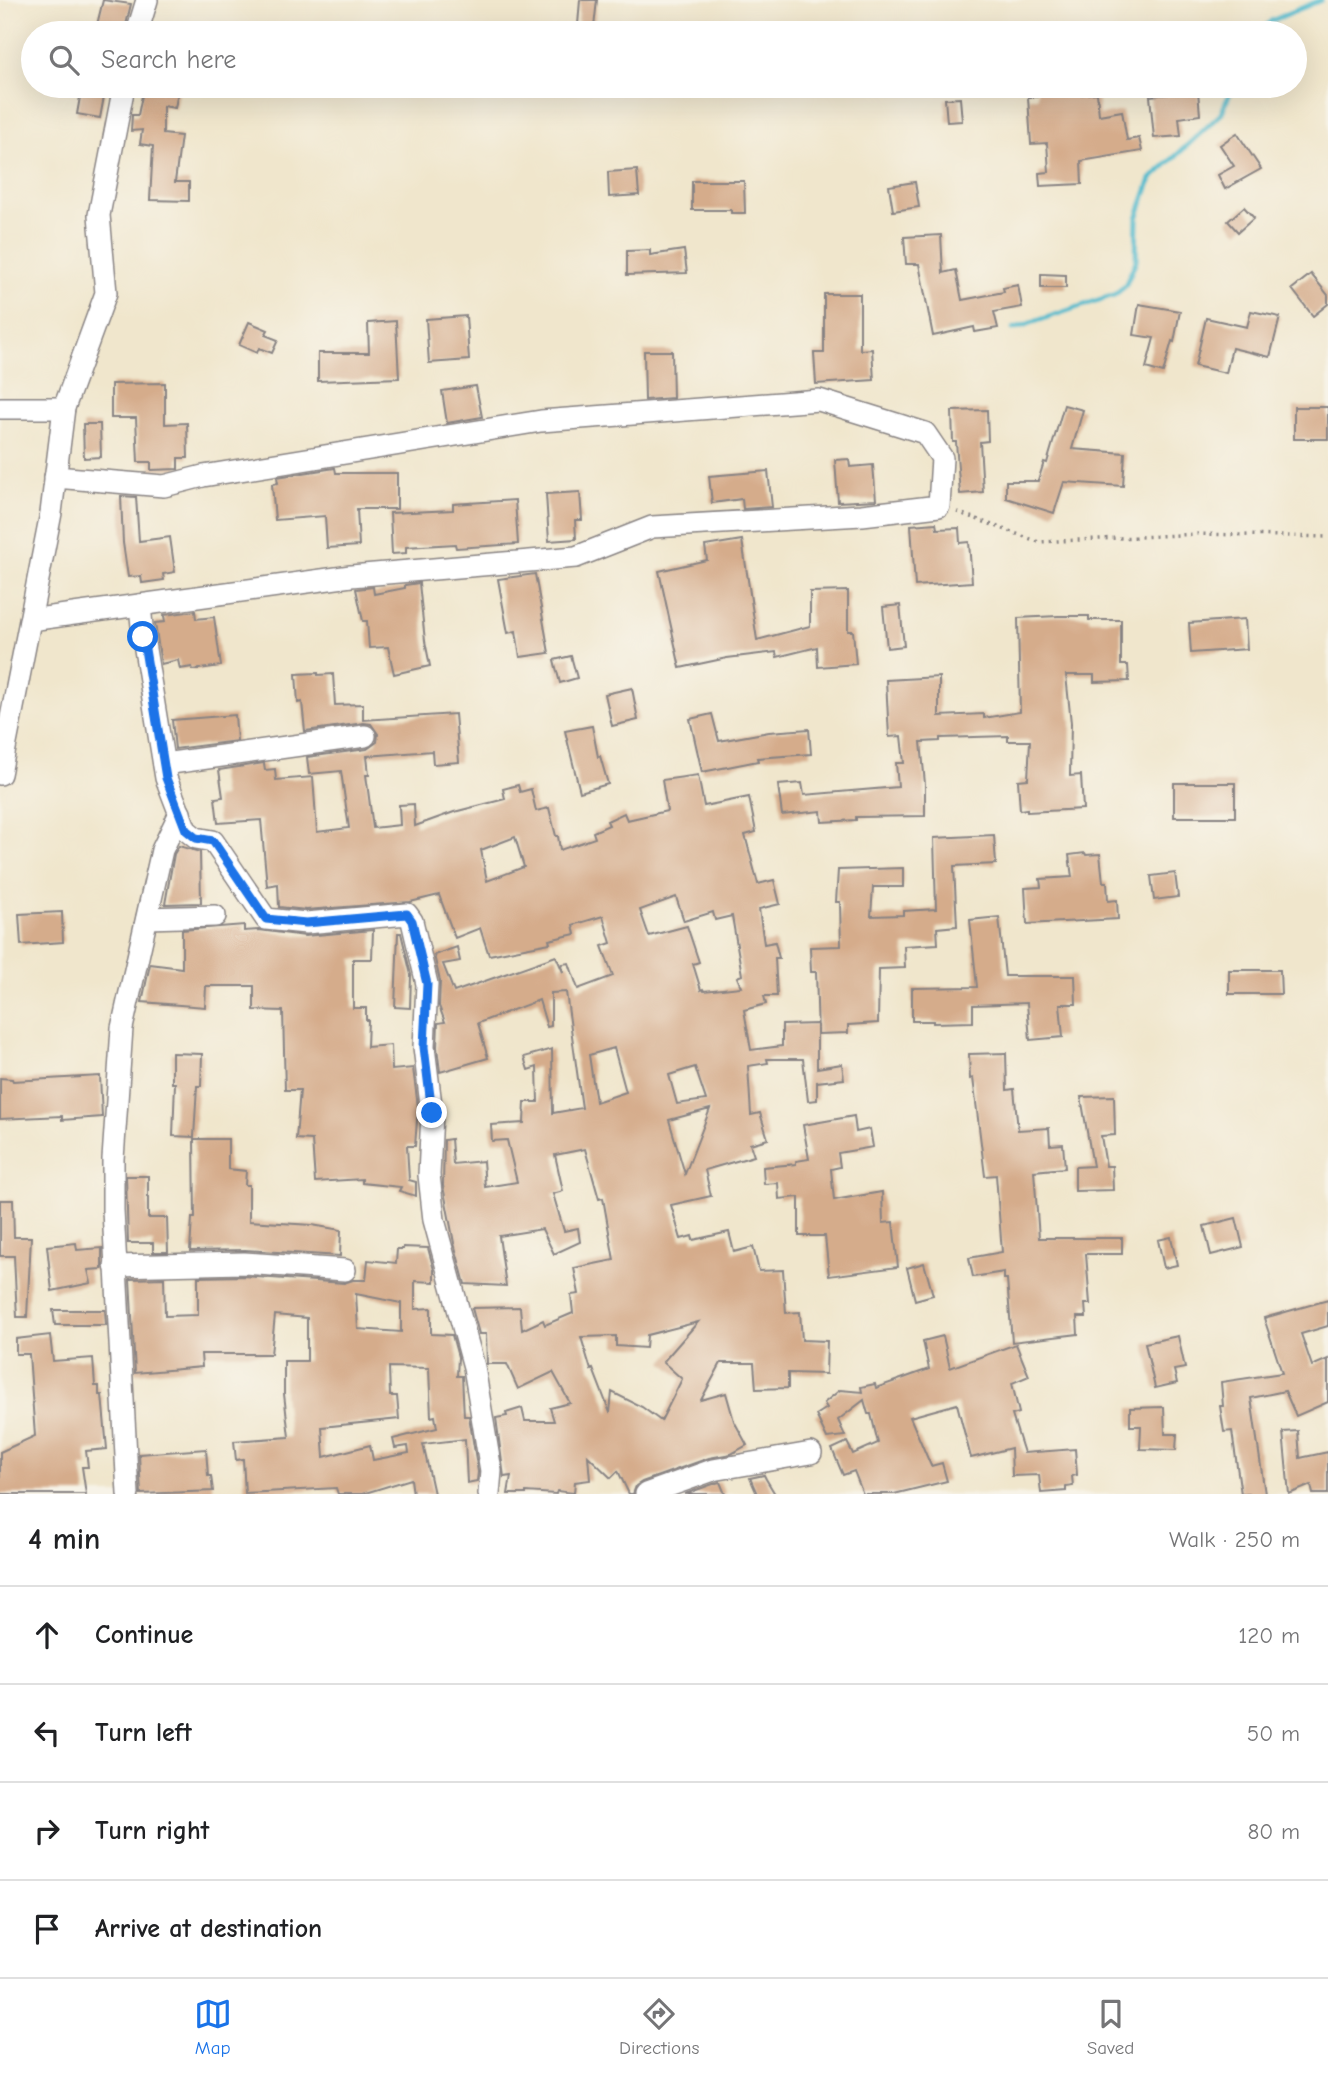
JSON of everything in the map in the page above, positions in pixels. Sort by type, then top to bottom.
[{"type":"street","points":[[141,21],[147,0]]},
{"type":"street","points":[[0,774],[51,513],[64,408],[106,293],[99,215],[122,98]]},
{"type":"street","points":[[30,620],[351,576],[576,557],[652,527],[862,515],[939,506],[942,458],[925,433],[819,400],[541,421],[203,476],[164,486],[55,477]]},
{"type":"street","points":[[0,408],[64,408]]},
{"type":"street","points":[[140,605],[166,778],[186,830],[196,838],[213,841],[266,919],[306,923],[407,914],[412,921],[427,984],[424,1047],[432,1113],[429,1175],[435,1220],[474,1367],[491,1471],[489,1494]]},
{"type":"street","points":[[164,764],[365,737]]},
{"type":"street","points":[[128,1494],[115,1266],[113,1159],[122,1028],[162,850],[180,813]]},
{"type":"street","points":[[147,918],[215,916]]},
{"type":"street","points":[[115,1266],[244,1264],[345,1270]]},
{"type":"street","points":[[646,1494],[685,1482],[713,1469],[811,1453]]},
{"type":"path","points":[[939,506],[1039,542],[1198,534],[1328,537]]},
{"type":"building","points":[[103,0],[131,4],[127,21],[98,21]]},
{"type":"building","points":[[580,0],[597,0],[595,21],[578,21]]},
{"type":"building","points":[[80,98],[104,98],[100,118],[77,114]]},
{"type":"building","points":[[142,98],[177,98],[175,108],[163,106],[163,134],[181,136],[175,182],[189,182],[189,201],[150,200],[153,146],[140,144],[142,130],[131,131],[132,115],[138,115]]},
{"type":"building","points":[[960,98],[962,121],[947,122],[945,99]]},
{"type":"building","points":[[1028,98],[1097,98],[1099,115],[1122,111],[1127,140],[1139,138],[1142,151],[1081,161],[1082,184],[1040,186],[1039,173],[1049,172],[1047,143],[1031,144]]},
{"type":"building","points":[[1150,98],[1199,98],[1200,115],[1179,118],[1181,136],[1154,138]]},
{"type":"building","points":[[1237,133],[1261,169],[1225,189],[1218,175],[1234,166],[1220,145]]},
{"type":"building","points":[[637,170],[639,195],[609,197],[608,172]]},
{"type":"building","points":[[692,181],[744,181],[745,213],[731,213],[731,210],[692,210]]},
{"type":"building","points":[[915,182],[919,207],[893,211],[889,186]]},
{"type":"building","points":[[1244,207],[1254,218],[1238,232],[1228,221]]},
{"type":"building","points":[[941,235],[943,273],[956,270],[962,300],[1004,292],[1003,288],[1018,285],[1022,307],[994,312],[998,328],[975,332],[974,327],[933,336],[919,264],[906,264],[904,237]]},
{"type":"building","points":[[650,250],[650,255],[684,250],[687,273],[627,275],[627,251]]},
{"type":"building","points":[[1041,274],[1066,275],[1066,288],[1041,288]]},
{"type":"building","points":[[1311,274],[1328,295],[1328,304],[1313,316],[1292,289]]},
{"type":"building","points":[[824,294],[860,294],[860,350],[872,349],[874,380],[816,384],[814,353],[824,353]]},
{"type":"building","points":[[1139,304],[1180,311],[1174,342],[1172,341],[1163,373],[1146,368],[1154,338],[1134,335]]},
{"type":"building","points":[[1251,311],[1280,317],[1270,357],[1232,348],[1226,373],[1195,366],[1206,318],[1247,327]]},
{"type":"building","points":[[466,316],[469,360],[429,363],[426,319]]},
{"type":"building","points":[[396,321],[399,378],[318,381],[318,353],[369,353],[368,323]]},
{"type":"building","points":[[249,322],[268,330],[265,335],[278,340],[272,353],[259,348],[257,353],[239,345]]},
{"type":"building","points":[[644,351],[672,351],[673,398],[645,400]]},
{"type":"building","points":[[165,383],[165,424],[187,423],[188,458],[178,458],[178,469],[151,470],[151,462],[138,462],[136,418],[111,418],[111,384]]},
{"type":"building","points":[[476,386],[482,417],[447,423],[442,391]]},
{"type":"building","points":[[1064,405],[1083,410],[1072,449],[1125,453],[1123,486],[1064,482],[1054,513],[1006,498],[1006,481],[1038,481],[1044,462],[1047,463]]},
{"type":"building","points":[[1294,407],[1328,407],[1328,439],[1294,439]]},
{"type":"building","points":[[987,410],[988,441],[980,442],[983,492],[960,494],[952,411]]},
{"type":"building","points":[[83,424],[100,424],[101,457],[84,458]]},
{"type":"building","points":[[849,459],[850,467],[873,465],[876,500],[838,502],[835,460]]},
{"type":"building","points":[[335,468],[336,473],[397,473],[397,509],[357,509],[359,546],[327,548],[325,516],[275,520],[272,484],[278,483],[277,477]]},
{"type":"building","points":[[768,471],[772,507],[743,509],[742,499],[712,503],[709,476]]},
{"type":"building","points":[[580,492],[582,520],[575,520],[576,539],[549,541],[546,494]]},
{"type":"building","points":[[121,496],[136,497],[139,541],[170,537],[175,572],[163,574],[164,580],[142,583],[141,576],[128,577]]},
{"type":"building","points":[[515,500],[518,544],[456,548],[455,544],[406,547],[406,553],[392,554],[390,513],[453,510],[453,504]]},
{"type":"building","points":[[936,523],[937,529],[959,528],[960,543],[969,542],[972,582],[915,586],[911,525]]},
{"type":"building","points":[[742,540],[757,640],[810,626],[810,592],[848,591],[848,631],[853,631],[856,664],[818,667],[817,647],[777,657],[776,652],[727,658],[680,668],[659,571],[707,560],[705,546]]},
{"type":"building","points":[[535,574],[549,653],[520,657],[516,631],[508,633],[498,579]]},
{"type":"building","points":[[419,583],[430,666],[394,674],[388,647],[369,648],[367,621],[363,621],[356,589],[373,587],[374,594]]},
{"type":"building","points":[[900,605],[904,646],[887,648],[883,607]]},
{"type":"building","points":[[195,611],[196,619],[214,617],[221,666],[193,670],[192,667],[180,669],[178,660],[161,664],[155,623],[165,622],[164,615]]},
{"type":"building","points":[[1058,616],[1121,620],[1121,665],[1128,665],[1129,681],[1094,682],[1094,675],[1066,675],[1071,723],[1070,776],[1081,775],[1083,809],[1027,812],[1027,809],[1020,810],[1018,780],[1028,779],[1030,741],[1008,741],[1008,736],[940,738],[940,741],[921,742],[925,816],[856,817],[856,820],[822,822],[821,811],[782,815],[778,785],[802,783],[804,795],[898,787],[896,763],[904,763],[901,736],[889,737],[886,680],[939,677],[939,716],[984,714],[984,718],[1020,712],[1018,618]]},
{"type":"building","points":[[1245,619],[1247,649],[1191,653],[1189,623]]},
{"type":"building","points":[[571,656],[577,678],[560,683],[554,660]]},
{"type":"building","points":[[296,674],[333,674],[335,705],[363,704],[363,720],[455,714],[459,762],[433,764],[432,751],[367,756],[369,775],[366,775],[373,828],[400,825],[399,805],[414,804],[415,826],[454,812],[505,799],[503,789],[518,785],[520,792],[531,789],[536,811],[549,808],[560,850],[595,838],[593,832],[609,825],[607,821],[624,813],[627,820],[667,811],[662,780],[698,775],[704,806],[749,797],[756,832],[745,835],[758,884],[774,880],[780,904],[759,909],[764,944],[775,942],[779,958],[775,958],[777,996],[764,996],[766,1004],[744,1010],[751,1050],[782,1046],[782,1025],[817,1024],[817,1068],[842,1064],[844,1079],[817,1082],[817,1100],[808,1101],[803,1059],[767,1059],[768,1063],[748,1066],[751,1115],[760,1113],[768,1139],[750,1144],[754,1156],[705,1170],[711,1196],[671,1205],[681,1239],[692,1236],[693,1240],[729,1232],[734,1252],[753,1247],[759,1271],[783,1270],[786,1313],[800,1312],[802,1340],[827,1341],[826,1374],[788,1373],[788,1388],[756,1389],[754,1363],[721,1363],[701,1400],[726,1393],[734,1421],[747,1445],[731,1454],[709,1458],[642,1482],[636,1486],[633,1494],[629,1494],[618,1471],[611,1478],[588,1456],[590,1480],[575,1482],[574,1493],[557,1491],[556,1494],[508,1494],[511,1476],[504,1477],[496,1418],[522,1408],[525,1421],[554,1421],[550,1408],[570,1403],[553,1372],[518,1389],[507,1364],[487,1364],[486,1334],[479,1334],[472,1308],[520,1307],[522,1330],[543,1320],[545,1325],[573,1313],[571,1295],[579,1294],[574,1268],[614,1260],[603,1198],[599,1199],[585,1149],[555,1155],[563,1191],[553,1194],[564,1231],[578,1228],[580,1242],[554,1254],[542,1229],[499,1236],[506,1286],[465,1284],[443,1186],[444,1140],[451,1139],[453,1164],[483,1161],[485,1187],[517,1182],[507,1140],[492,1141],[491,1125],[524,1123],[525,1102],[538,1102],[537,1067],[528,1070],[524,1057],[552,1049],[553,1113],[582,1108],[566,992],[551,993],[551,1026],[547,1027],[539,1000],[478,1023],[488,1058],[440,1072],[438,1023],[445,1022],[439,1006],[440,981],[434,955],[457,947],[460,961],[443,964],[454,992],[556,956],[563,972],[562,964],[569,963],[578,989],[613,976],[602,946],[611,943],[603,916],[573,925],[575,934],[549,940],[550,943],[489,955],[480,928],[455,938],[439,895],[410,902],[306,910],[279,907],[278,884],[267,886],[261,820],[218,823],[215,798],[223,797],[219,770],[264,763],[265,770],[275,769],[276,780],[313,777],[317,832],[349,828],[341,771],[309,774],[307,757],[367,749],[377,742],[378,734],[371,724],[364,723],[305,731],[302,702],[298,703]],"holes":[[[515,837],[524,867],[487,881],[481,850]],[[676,897],[684,921],[713,912],[715,920],[732,916],[742,975],[737,977],[741,987],[701,990],[693,964],[699,962],[687,926],[649,936],[640,910]],[[614,1048],[626,1092],[596,1102],[589,1055]],[[695,1067],[706,1100],[677,1104],[669,1075]],[[710,1109],[685,1174],[669,1120]],[[698,1322],[663,1362],[682,1379],[661,1421],[642,1407],[612,1392],[610,1413],[593,1369],[591,1370],[581,1337],[616,1336],[616,1346],[646,1348],[647,1335]]]},
{"type":"building","points":[[632,688],[638,720],[612,726],[605,694]]},
{"type":"building","points":[[712,714],[719,741],[769,732],[809,729],[811,754],[757,758],[758,761],[702,772],[690,719]]},
{"type":"building","points":[[235,715],[237,741],[175,749],[172,720]]},
{"type":"building","points":[[592,726],[598,757],[600,756],[608,784],[580,792],[565,731]]},
{"type":"building","points":[[1174,783],[1235,783],[1235,817],[1174,817]]},
{"type":"building","points":[[994,835],[996,864],[954,866],[957,926],[937,928],[938,944],[904,946],[905,968],[879,969],[878,1023],[848,1025],[848,1033],[818,1034],[816,972],[811,972],[810,947],[841,946],[840,902],[836,902],[838,870],[903,868],[903,887],[873,887],[871,916],[903,915],[903,911],[936,909],[934,838]]},
{"type":"building","points":[[179,846],[200,852],[201,903],[165,904],[174,854]]},
{"type":"building","points":[[1100,854],[1103,882],[1107,882],[1108,901],[1117,900],[1118,919],[1027,924],[1025,888],[1041,887],[1040,879],[1072,877],[1069,855]]},
{"type":"building","points":[[1175,873],[1178,897],[1154,900],[1151,876]]},
{"type":"building","points":[[62,912],[63,942],[21,945],[19,914]]},
{"type":"building","points":[[999,917],[1005,976],[1075,976],[1076,1004],[1060,1004],[1063,1037],[1030,1040],[1027,1003],[973,1005],[973,1022],[912,1021],[912,988],[977,987],[970,920]]},
{"type":"building","points":[[244,925],[244,931],[259,930],[305,936],[373,930],[372,959],[353,959],[353,1008],[366,1008],[367,1047],[391,1045],[392,1070],[413,1068],[418,1107],[415,1146],[407,1146],[409,1180],[416,1182],[416,1196],[399,1191],[401,1187],[362,1183],[362,1179],[315,1182],[312,1140],[296,1139],[300,1090],[285,1090],[283,1011],[254,1010],[254,986],[206,986],[205,1007],[142,1002],[150,964],[182,968],[182,930]]},
{"type":"building","points":[[398,933],[401,933],[411,975],[410,1008],[395,1007]]},
{"type":"building","points":[[1229,970],[1280,970],[1281,994],[1229,994]]},
{"type":"building","points":[[172,1053],[202,1054],[194,1137],[173,1136],[175,1083],[172,1083]]},
{"type":"building","points":[[1006,1053],[1007,1090],[1014,1089],[1018,1130],[1049,1128],[1050,1145],[1063,1144],[1065,1168],[1034,1171],[1039,1238],[1122,1238],[1122,1254],[1086,1254],[1090,1304],[1085,1304],[1086,1317],[1077,1317],[1078,1334],[1012,1342],[1007,1279],[1004,1279],[1004,1272],[973,1277],[969,1258],[1002,1252],[996,1175],[985,1176],[973,1078],[970,1079],[969,1054]]},
{"type":"building","points":[[100,1076],[102,1117],[62,1120],[62,1116],[0,1119],[0,1078],[13,1081]]},
{"type":"building","points":[[1114,1096],[1115,1135],[1101,1136],[1106,1166],[1112,1166],[1113,1190],[1075,1191],[1075,1167],[1093,1166],[1081,1097]]},
{"type":"building","points":[[854,1116],[856,1132],[870,1129],[873,1147],[838,1153],[840,1167],[831,1169],[834,1200],[882,1192],[883,1223],[893,1222],[898,1267],[829,1276],[825,1236],[799,1236],[799,1197],[779,1199],[778,1183],[764,1184],[763,1167],[796,1164],[796,1161],[809,1159],[803,1125]]},
{"type":"building","points":[[194,1139],[228,1139],[228,1169],[246,1171],[245,1185],[249,1185],[249,1221],[312,1225],[341,1230],[340,1256],[245,1250],[190,1251],[192,1218],[195,1218]]},
{"type":"building","points":[[126,1176],[148,1176],[148,1218],[167,1218],[168,1252],[153,1252],[153,1243],[128,1243]]},
{"type":"building","points":[[0,1200],[13,1200],[14,1237],[31,1237],[27,1317],[17,1317],[14,1256],[0,1256]]},
{"type":"building","points":[[1236,1218],[1243,1247],[1211,1255],[1204,1226]]},
{"type":"building","points":[[1171,1237],[1177,1265],[1164,1268],[1158,1240]]},
{"type":"building","points":[[76,1243],[77,1250],[102,1248],[102,1269],[88,1270],[91,1283],[52,1291],[47,1246]]},
{"type":"building","points":[[428,1248],[434,1282],[415,1281],[415,1309],[431,1308],[431,1334],[452,1335],[458,1357],[457,1376],[462,1376],[464,1416],[469,1416],[477,1481],[467,1483],[465,1439],[423,1444],[434,1494],[413,1494],[411,1479],[362,1494],[338,1494],[336,1488],[245,1493],[243,1459],[236,1460],[234,1441],[289,1437],[284,1394],[284,1361],[307,1361],[307,1318],[275,1315],[271,1354],[201,1354],[202,1367],[135,1373],[130,1279],[164,1278],[165,1316],[198,1315],[198,1277],[244,1276],[344,1283],[366,1280],[368,1260],[396,1263],[397,1249]],"holes":[[[356,1294],[401,1303],[401,1332],[358,1329]],[[389,1367],[429,1368],[431,1417],[435,1416],[437,1428],[393,1439],[395,1448],[408,1446],[409,1453],[373,1460],[370,1445],[324,1457],[322,1427],[399,1419],[397,1396],[390,1396]]]},
{"type":"building","points":[[924,1263],[933,1295],[915,1300],[907,1268]]},
{"type":"building","points":[[1328,1300],[1328,1326],[1301,1334],[1312,1366],[1328,1359],[1328,1402],[1296,1416],[1285,1391],[1251,1398],[1265,1494],[1241,1494],[1232,1431],[1224,1432],[1220,1406],[1223,1406],[1221,1382],[1282,1373],[1264,1318]]},
{"type":"building","points":[[53,1310],[105,1310],[106,1325],[55,1325]]},
{"type":"building","points":[[50,1335],[53,1361],[93,1358],[95,1386],[99,1386],[99,1395],[102,1395],[107,1449],[86,1451],[88,1467],[82,1467],[86,1494],[0,1494],[0,1452],[35,1436],[29,1354],[16,1354],[16,1339]]},
{"type":"building","points":[[943,1336],[950,1368],[1016,1344],[1029,1376],[1012,1383],[1019,1413],[1012,1415],[1024,1453],[1075,1449],[1077,1475],[1072,1476],[1073,1486],[1066,1487],[1066,1491],[1041,1493],[1039,1475],[1012,1476],[1011,1448],[971,1458],[957,1404],[910,1417],[931,1466],[942,1463],[947,1481],[894,1494],[863,1494],[854,1471],[843,1475],[832,1449],[847,1442],[853,1454],[878,1443],[871,1414],[868,1414],[864,1400],[838,1420],[845,1436],[827,1438],[816,1415],[827,1408],[824,1403],[840,1390],[862,1392],[861,1387],[875,1384],[876,1388],[929,1369],[923,1341]]},
{"type":"building","points":[[1178,1336],[1185,1368],[1174,1370],[1177,1383],[1155,1388],[1145,1343]]},
{"type":"building","points":[[1164,1407],[1165,1434],[1177,1434],[1176,1450],[1140,1449],[1141,1426],[1130,1426],[1130,1408]]},
{"type":"building","points":[[1298,1431],[1300,1458],[1328,1452],[1328,1494],[1313,1494],[1311,1485],[1289,1494],[1283,1432]]},
{"type":"building","points":[[206,1449],[208,1476],[211,1476],[213,1491],[141,1494],[139,1454]]},
{"type":"building","points":[[764,1475],[775,1494],[757,1494],[750,1478]]},
{"type":"building","points":[[720,1482],[725,1494],[685,1494],[716,1483]]},
{"type":"waterway","points":[[1271,21],[1321,0]]},
{"type":"waterway","points":[[1013,329],[1114,295],[1125,286],[1136,261],[1137,218],[1151,179],[1221,114],[1228,98]]},
{"type":"route","points":[[143,637],[166,778],[186,830],[196,838],[213,841],[266,919],[306,923],[407,914],[412,921],[427,984],[424,1047],[432,1113]]}]
